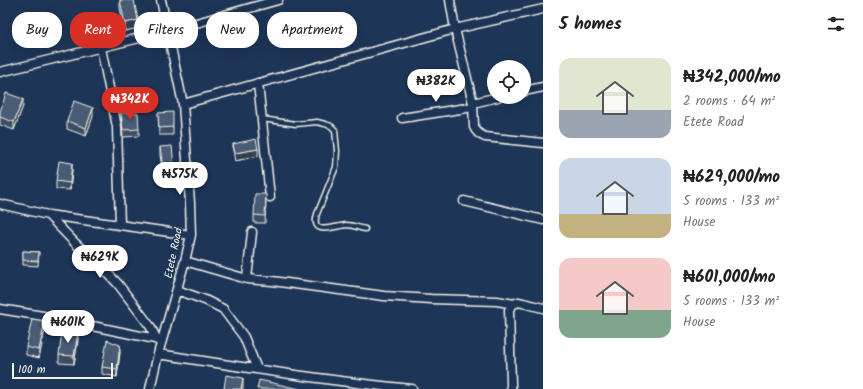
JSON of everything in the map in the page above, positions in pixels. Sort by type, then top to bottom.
[{"type":"street","name":"Etete Road","points":[[162,0],[164,12]]},
{"type":"street","points":[[198,23],[278,0]]},
{"type":"street","points":[[450,0],[455,29],[473,105],[474,127],[478,133],[485,137],[543,143]]},
{"type":"street","points":[[183,104],[455,29],[543,9]]},
{"type":"street","points":[[0,72],[101,48],[117,127],[120,225]]},
{"type":"street","name":"Etete Road","points":[[150,389],[160,340],[185,260],[190,235],[190,203],[183,104],[171,48]]},
{"type":"street","points":[[258,84],[270,197]]},
{"type":"street","points":[[531,90],[543,87]]},
{"type":"street","points":[[402,118],[473,105],[487,101]]},
{"type":"street","points":[[464,201],[543,220]]},
{"type":"street","points":[[0,204],[48,215],[190,235]]},
{"type":"street","points":[[48,215],[118,284],[160,340]]},
{"type":"street","points":[[247,279],[252,232]]},
{"type":"street","points":[[185,260],[247,279],[384,296],[497,301],[514,304],[518,302],[543,308]]},
{"type":"street","points":[[176,290],[206,300],[222,309],[244,337],[257,369]]},
{"type":"street","points":[[511,389],[509,310],[514,304]]},
{"type":"street","points":[[0,309],[49,317],[160,340]]},
{"type":"street","points":[[158,354],[375,386],[412,389]]},
{"type":"lane","points":[[262,119],[296,124],[317,122],[331,126],[335,130],[337,151],[336,167],[317,214],[315,221],[316,225],[320,228],[328,230],[347,225],[365,229]]},
{"type":"building","points":[[120,0],[134,0],[136,12],[134,12],[134,21],[126,23],[126,12],[123,12]]},
{"type":"building","points":[[6,93],[23,99],[14,122],[0,117],[0,112]]},
{"type":"building","points":[[74,101],[93,108],[86,128],[67,121]]},
{"type":"building","points":[[173,112],[173,127],[159,128],[158,113]]},
{"type":"building","points":[[121,113],[138,113],[139,129],[123,130]]},
{"type":"building","points":[[256,139],[258,149],[235,153],[233,144]]},
{"type":"building","points":[[172,146],[174,167],[163,168],[160,147]]},
{"type":"building","points":[[59,161],[72,163],[70,183],[56,181]]},
{"type":"building","points":[[255,194],[266,194],[265,216],[254,215]]},
{"type":"building","points":[[23,251],[39,252],[38,261],[23,260]]},
{"type":"building","points":[[32,319],[45,321],[39,350],[26,347]]},
{"type":"building","points":[[62,331],[78,333],[74,356],[59,355]]},
{"type":"building","points":[[107,340],[120,345],[117,369],[102,367]]},
{"type":"building","points":[[226,375],[243,378],[241,389],[224,389]]},
{"type":"building","points":[[259,380],[300,389],[257,389]]}]
